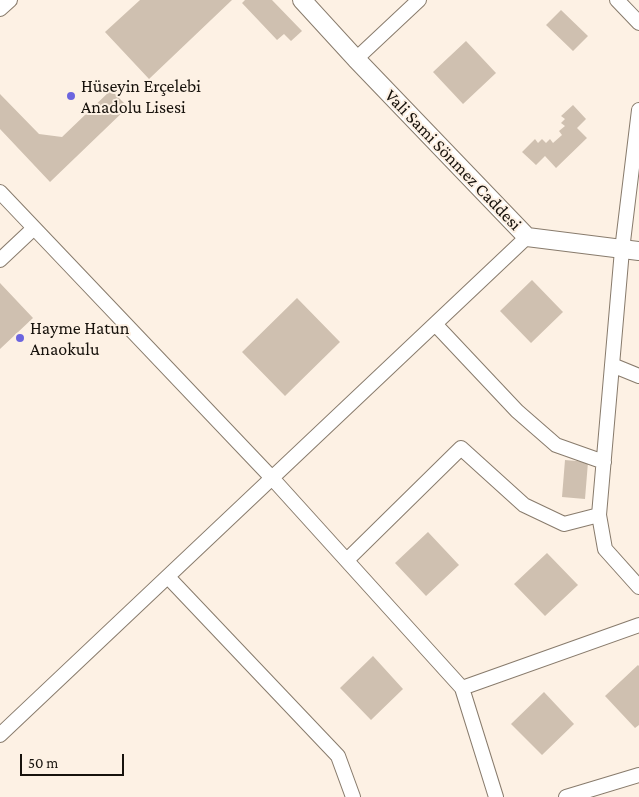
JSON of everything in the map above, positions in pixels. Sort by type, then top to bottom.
[{"type":"main road","name":"Vali Sami Sönmez Caddesi","points":[[302,0],[527,237],[630,250]]},
{"type":"street","points":[[0,9],[10,0]]},
{"type":"street","points":[[356,59],[419,0]]},
{"type":"street","points":[[617,0],[639,23]]},
{"type":"street","points":[[639,110],[630,250],[612,365],[599,515],[605,550],[639,587]]},
{"type":"street","points":[[0,192],[272,478],[462,688],[496,797]]},
{"type":"street","points":[[0,260],[34,228]]},
{"type":"street","points":[[0,735],[527,237]]},
{"type":"street","points":[[435,324],[517,411],[556,445],[604,462]]},
{"type":"street","points":[[612,365],[639,376]]},
{"type":"street","points":[[347,560],[461,448],[524,505],[564,524],[599,515]]},
{"type":"street","points":[[168,577],[338,756],[353,797]]},
{"type":"street","points":[[462,688],[639,625]]},
{"type":"street","points":[[566,797],[639,776]]},
{"type":"building","points":[[140,0],[232,0],[149,79],[105,32]]},
{"type":"building","points":[[245,0],[272,0],[302,31],[291,41],[284,34],[277,40],[242,3]]},
{"type":"building","points":[[561,10],[588,36],[573,51],[546,25]]},
{"type":"building","points":[[466,41],[496,73],[463,104],[433,72]]},
{"type":"building","points":[[111,90],[128,107],[50,182],[0,129],[0,94],[39,134],[62,137]]},
{"type":"building","points":[[573,105],[586,119],[577,128],[587,138],[556,168],[545,156],[536,165],[522,152],[535,139],[538,143],[542,139],[546,143],[550,139],[553,143],[562,135],[559,131],[565,126],[561,123],[565,119],[561,116]]},
{"type":"building","points":[[532,280],[563,312],[531,343],[500,311]]},
{"type":"building","points":[[0,283],[33,318],[0,349]]},
{"type":"building","points":[[297,298],[340,342],[285,396],[242,352]]},
{"type":"building","points":[[565,460],[588,462],[585,499],[562,497]]},
{"type":"building","points":[[428,532],[459,565],[426,596],[395,563]]},
{"type":"building","points":[[547,553],[578,585],[545,616],[514,584]]},
{"type":"building","points":[[373,656],[403,689],[371,720],[340,688]]},
{"type":"building","points":[[638,665],[639,725],[635,728],[605,696]]},
{"type":"building","points":[[544,692],[574,724],[542,755],[511,724]]},
{"type":"place","name":"Hüseyin Erçelebi Anadolu Lisesi","points":[[71,96]]},
{"type":"place","name":"Hayme Hatun Anaokulu","points":[[20,338]]}]
